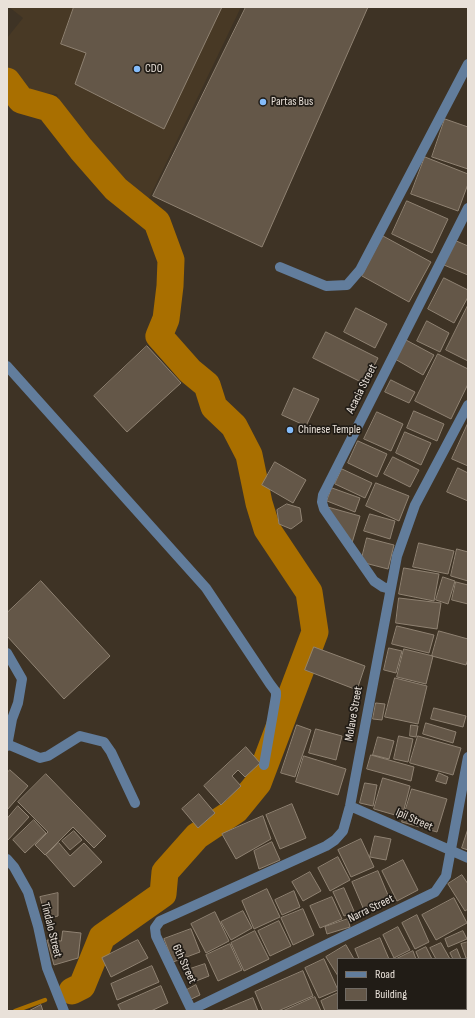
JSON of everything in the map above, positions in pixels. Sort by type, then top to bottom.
[{"type":"street","points":[[280,267],[326,286],[347,285],[360,270],[468,64]]},
{"type":"street","name":"Acacia Street","points":[[390,589],[383,587],[374,581],[324,509],[322,502],[323,495],[468,208]]},
{"type":"street","points":[[7,366],[206,588],[276,692],[264,765]]},
{"type":"street","name":"Molave Street","points":[[155,928],[160,921],[326,846],[335,840],[342,831],[350,806],[397,556],[415,505],[468,405]]},
{"type":"street","points":[[7,653],[22,679],[18,703],[12,719],[7,745],[40,758],[48,756],[80,736],[104,742],[112,752],[135,803]]},
{"type":"street","name":"Narra Street","points":[[192,1010],[435,892],[446,876],[468,757]]},
{"type":"street","name":"Ipil Street","points":[[350,806],[468,858]]},
{"type":"street","name":"Tindalo Street","points":[[7,859],[14,867],[28,892],[38,926],[47,968],[64,1011]]},
{"type":"street","name":"6th Street","points":[[155,928],[156,936],[192,1010]]},
{"type":"shaded area","points":[[9,7],[241,7],[143,211],[65,125],[57,94],[20,92],[7,73],[7,38],[23,18]]},
{"type":"building","name":"CDO","points":[[74,7],[222,7],[164,129],[75,84],[86,53],[61,44]]},
{"type":"building","name":"Partas Bus","points":[[246,7],[368,7],[262,247],[153,196]]},
{"type":"building","points":[[445,119],[468,127],[468,169],[432,157]]},
{"type":"building","points":[[425,157],[468,174],[468,184],[458,211],[411,194]]},
{"type":"building","points":[[407,201],[448,219],[432,253],[392,234]]},
{"type":"building","points":[[383,236],[431,262],[409,302],[362,276]]},
{"type":"building","points":[[454,240],[468,246],[468,275],[444,265]]},
{"type":"building","points":[[444,278],[468,290],[468,297],[454,323],[428,309]]},
{"type":"building","points":[[468,305],[468,361],[446,350]]},
{"type":"building","points":[[356,308],[387,324],[375,348],[344,332]]},
{"type":"building","points":[[427,321],[449,333],[440,352],[417,341]]},
{"type":"building","points":[[326,332],[378,358],[365,384],[313,358]]},
{"type":"building","points":[[406,340],[434,355],[423,375],[395,359]]},
{"type":"building","points":[[147,346],[181,383],[127,432],[94,396]]},
{"type":"building","points":[[438,354],[468,369],[468,384],[451,419],[415,401]]},
{"type":"building","points":[[391,380],[415,392],[409,403],[385,392]]},
{"type":"building","points":[[294,388],[319,399],[306,426],[282,415]]},
{"type":"building","points":[[414,411],[444,424],[437,441],[407,428]]},
{"type":"building","points":[[377,412],[403,424],[391,451],[364,439]]},
{"type":"building","points":[[468,423],[468,466],[452,459]]},
{"type":"building","points":[[405,432],[431,443],[421,465],[396,453]]},
{"type":"building","points":[[358,441],[387,454],[377,477],[348,463]]},
{"type":"building","points":[[393,457],[419,470],[410,487],[384,474]]},
{"type":"building","points":[[275,462],[306,480],[293,503],[262,485]]},
{"type":"building","points":[[458,468],[468,473],[468,501],[447,492]]},
{"type":"building","points":[[342,469],[372,483],[365,498],[335,484]]},
{"type":"building","points":[[376,483],[409,496],[399,521],[366,506]]},
{"type":"building","points":[[332,488],[360,498],[355,512],[327,501]]},
{"type":"building","points":[[287,504],[300,508],[302,521],[291,529],[279,524],[277,510]]},
{"type":"building","points":[[324,506],[360,516],[352,543]]},
{"type":"building","points":[[370,514],[395,521],[390,539],[364,531]]},
{"type":"building","points":[[367,538],[394,545],[388,569],[361,562]]},
{"type":"building","points":[[419,543],[454,551],[448,574],[413,567]]},
{"type":"building","points":[[457,549],[468,552],[468,581],[451,576]]},
{"type":"building","points":[[404,568],[439,574],[434,601],[399,594]]},
{"type":"building","points":[[443,577],[455,581],[448,604],[436,600]]},
{"type":"building","points":[[41,581],[110,656],[64,699],[7,636],[7,613]]},
{"type":"building","points":[[456,582],[468,585],[468,604],[452,600]]},
{"type":"building","points":[[399,598],[441,603],[437,629],[396,623]]},
{"type":"building","points":[[397,626],[434,635],[429,653],[392,644]]},
{"type":"building","points":[[439,631],[468,639],[468,659],[466,665],[432,656]]},
{"type":"building","points":[[314,647],[365,666],[357,690],[305,670]]},
{"type":"building","points":[[389,648],[402,651],[396,673],[384,670]]},
{"type":"building","points":[[404,649],[433,656],[426,684],[397,677]]},
{"type":"building","points":[[395,678],[427,686],[418,724],[385,717]]},
{"type":"building","points":[[376,703],[385,704],[382,720],[373,719]]},
{"type":"building","points":[[434,708],[466,716],[463,727],[431,719]]},
{"type":"building","points":[[426,723],[456,732],[453,743],[423,734]]},
{"type":"building","points":[[297,725],[311,730],[295,777],[281,773]]},
{"type":"building","points":[[411,725],[418,726],[416,737],[410,736]]},
{"type":"building","points":[[316,729],[342,736],[336,760],[309,753]]},
{"type":"building","points":[[399,736],[413,739],[408,762],[394,759]]},
{"type":"building","points":[[418,736],[461,748],[453,775],[410,763]]},
{"type":"building","points":[[378,737],[394,741],[389,759],[373,755]]},
{"type":"building","points":[[246,747],[260,763],[245,777],[238,770],[232,776],[241,786],[221,805],[204,786]]},
{"type":"building","points":[[371,755],[414,767],[411,781],[367,769]]},
{"type":"building","points":[[304,756],[346,769],[338,795],[296,782]]},
{"type":"building","points":[[10,770],[28,786],[7,810],[7,773]]},
{"type":"building","points":[[439,773],[448,777],[446,784],[436,781]]},
{"type":"building","points":[[46,774],[106,836],[94,848],[73,827],[45,855],[35,845],[48,832],[18,802]]},
{"type":"building","points":[[383,778],[410,786],[402,817],[374,809]]},
{"type":"building","points":[[365,783],[377,785],[373,806],[360,803]]},
{"type":"building","points":[[412,789],[447,799],[437,832],[402,822]]},
{"type":"building","points":[[199,794],[215,813],[198,828],[182,809]]},
{"type":"building","points":[[292,804],[306,838],[280,849],[266,815]]},
{"type":"building","points":[[18,806],[29,817],[7,841],[7,819]]},
{"type":"building","points":[[263,816],[271,839],[236,859],[222,834]]},
{"type":"building","points":[[34,820],[46,833],[25,853],[13,840]]},
{"type":"building","points":[[468,829],[468,850],[462,848]]},
{"type":"building","points":[[74,831],[82,840],[70,850],[62,841]]},
{"type":"building","points":[[375,836],[391,839],[386,860],[370,857]]},
{"type":"building","points":[[361,839],[374,867],[351,877],[338,850]]},
{"type":"building","points":[[272,842],[280,860],[259,869],[254,851]]},
{"type":"building","points":[[59,843],[70,856],[84,843],[102,862],[74,887],[46,855]]},
{"type":"building","points":[[338,857],[350,880],[330,891],[318,868]]},
{"type":"building","points":[[403,860],[418,890],[397,901],[382,871]]},
{"type":"building","points":[[378,871],[390,900],[364,910],[352,882]]},
{"type":"building","points":[[310,872],[321,891],[303,901],[292,882]]},
{"type":"building","points":[[462,875],[468,884],[468,909],[465,911],[448,884]]},
{"type":"building","points":[[344,888],[354,911],[344,916],[333,892]]},
{"type":"building","points":[[267,889],[280,917],[254,929],[242,901]]},
{"type":"building","points":[[294,891],[300,907],[282,915],[275,900]]},
{"type":"building","points":[[58,893],[58,916],[46,919],[40,897]]},
{"type":"building","points":[[332,897],[342,919],[320,928],[310,906]]},
{"type":"building","points":[[454,898],[467,923],[436,940],[422,915]]},
{"type":"building","points":[[303,909],[314,935],[293,945],[281,918]]},
{"type":"building","points":[[243,911],[252,928],[231,940],[221,922]]},
{"type":"building","points":[[215,912],[229,941],[206,953],[191,924]]},
{"type":"building","points":[[417,915],[429,942],[415,949],[402,923]]},
{"type":"building","points":[[348,919],[350,927],[327,934],[325,927]]},
{"type":"building","points":[[279,921],[291,946],[270,956],[258,931]]},
{"type":"building","points":[[398,927],[410,950],[394,958],[383,935]]},
{"type":"building","points":[[191,929],[200,952],[173,962],[164,939]]},
{"type":"building","points":[[63,931],[81,933],[78,958],[54,965],[47,940],[61,941]]},
{"type":"building","points":[[255,931],[269,959],[244,971],[231,943]]},
{"type":"building","points":[[463,931],[467,939],[448,947],[445,939]]},
{"type":"building","points":[[380,938],[389,958],[359,958],[355,949]]},
{"type":"building","points":[[138,940],[148,958],[111,977],[102,958]]},
{"type":"building","points":[[468,942],[468,958],[466,958],[461,944]]},
{"type":"building","points":[[441,943],[449,958],[435,958],[430,948]]},
{"type":"building","points":[[230,944],[242,970],[218,981],[206,955]]},
{"type":"building","points":[[346,945],[353,958],[337,958],[337,974],[326,957]]},
{"type":"building","points":[[426,947],[432,958],[419,958],[416,952]]},
{"type":"building","points":[[457,949],[461,958],[452,958],[450,953]]},
{"type":"building","points":[[413,951],[416,958],[398,958]]},
{"type":"building","points":[[324,959],[337,990],[319,998],[305,968]]},
{"type":"building","points":[[205,964],[209,976],[191,983],[187,970]]},
{"type":"building","points":[[152,966],[159,982],[117,1000],[111,984]]},
{"type":"building","points":[[303,971],[313,996],[278,1011],[263,1011],[255,992]]},
{"type":"building","points":[[196,985],[200,995],[189,1000],[185,991]]},
{"type":"building","points":[[161,986],[168,1003],[151,1011],[121,1011],[118,1005]]},
{"type":"building","points":[[337,993],[337,1010],[353,1011],[325,1011],[321,1001]]},
{"type":"building","points":[[315,997],[321,1011],[283,1011]]},
{"type":"building","points":[[253,998],[258,1011],[221,1011]]},
{"type":"building","points":[[467,1001],[468,1003],[468,1011],[438,1011],[467,1010]]},
{"type":"building","points":[[41,1005],[43,1011],[29,1011]]},
{"type":"waterway","points":[[7,81],[21,100],[49,108],[81,149],[116,189],[157,222],[171,260],[166,319],[159,336],[190,371],[207,385],[214,407],[234,426],[249,455],[259,503],[267,529],[309,592],[315,632],[258,783],[236,810],[197,836],[165,872],[163,894],[102,937],[82,986],[72,991]]},
{"type":"waterway","points":[[15,1011],[45,1000]]},
{"type":"place","name":"CDO","points":[[137,69]]},
{"type":"place","name":"Partas Bus","points":[[263,102]]},
{"type":"place","name":"Chinese Temple","points":[[290,430]]}]
